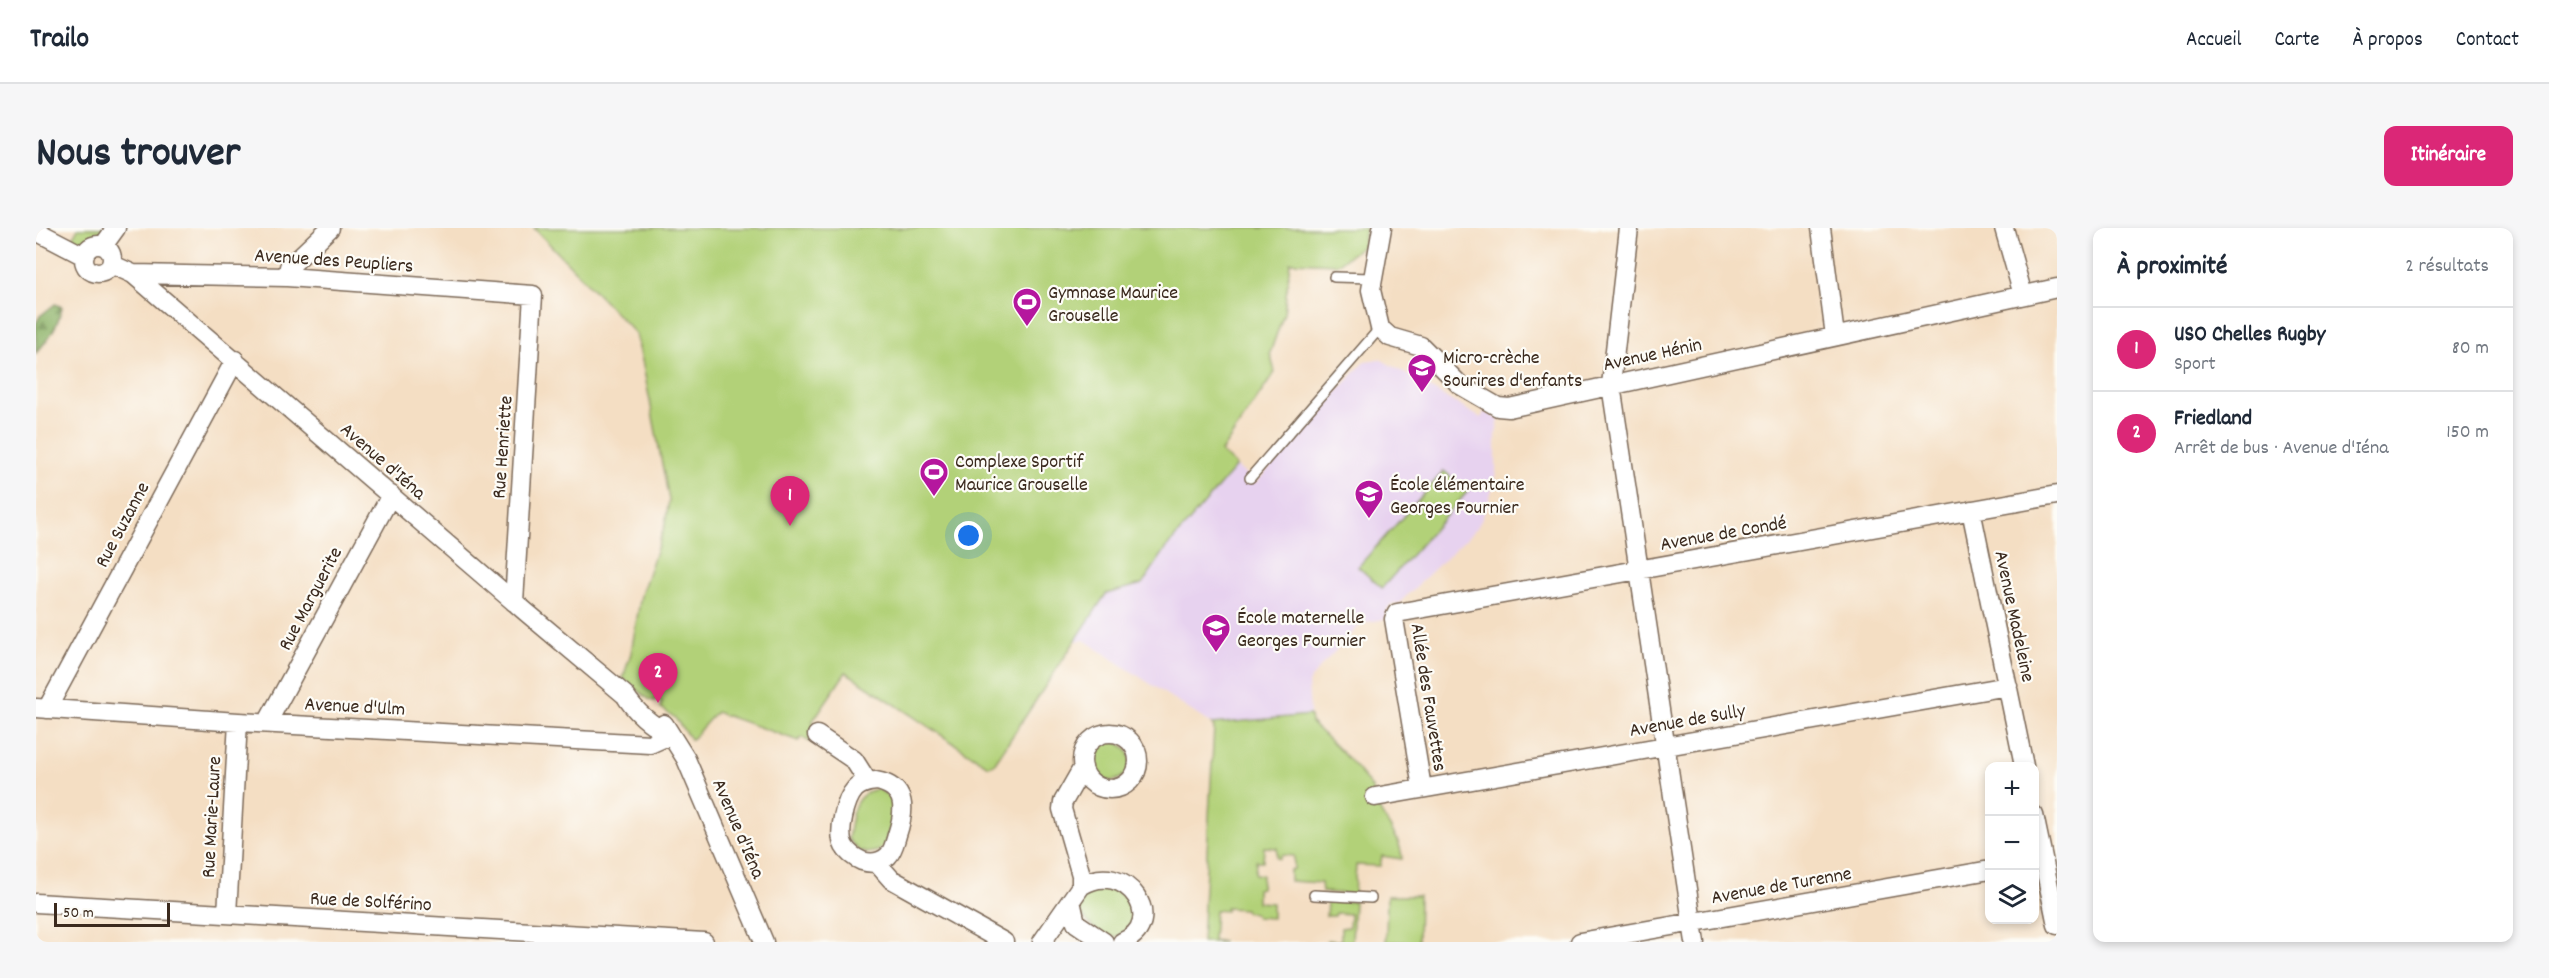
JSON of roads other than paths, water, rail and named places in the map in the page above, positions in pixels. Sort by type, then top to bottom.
[{"type":"street","points":[[103,246],[116,228]]},
{"type":"street","points":[[287,277],[290,267],[330,228]]},
{"type":"street","points":[[1380,328],[1372,297],[1372,278],[1382,228]]},
{"type":"street","points":[[1629,228],[1611,385],[1695,942]]},
{"type":"street","points":[[1821,228],[1835,336]]},
{"type":"street","points":[[2004,228],[2023,295]]},
{"type":"street","points":[[36,231],[84,256]]},
{"type":"street","points":[[94,245],[103,246],[112,255],[111,264],[106,271],[93,272],[85,264],[84,256],[94,245]]},
{"type":"street","name":"Avenue d'Iéna","points":[[111,264],[133,274],[236,360],[514,602],[625,695],[632,696],[660,718],[687,759],[763,942]]},
{"type":"street","name":"Avenue des Peupliers","points":[[133,274],[287,277],[533,296]]},
{"type":"street","name":"Avenue Hénin","points":[[1380,328],[1390,337],[1421,346],[1460,385],[1498,407],[1509,408],[2057,288]]},
{"type":"street","name":"Rue Henriette","points":[[514,602],[533,296]]},
{"type":"street","name":"Rue Suzanne","points":[[42,709],[236,360]]},
{"type":"street","name":"Rue Marguerite","points":[[269,723],[391,495]]},
{"type":"street","name":"Avenue de Condé","points":[[1397,613],[2057,495]]},
{"type":"street","name":"Avenue Madeleine","points":[[1971,510],[2023,762]]},
{"type":"street","name":"Allée des Fauvettes","points":[[1397,613],[1394,620],[1422,788]]},
{"type":"street","name":"Avenue de Sully","points":[[1375,797],[2008,686]]},
{"type":"street","name":"Avenue d'Ulm","points":[[42,709],[650,744],[670,735]]},
{"type":"street","name":"Rue Marie-Laure","points":[[228,914],[238,722]]},
{"type":"street","points":[[817,735],[854,760],[868,782]]},
{"type":"street","points":[[1083,767],[1063,802],[1062,809],[1081,875],[1076,893],[1076,923],[1104,942]]},
{"type":"street","points":[[868,782],[884,782],[892,787],[900,796],[903,806],[902,819],[892,849],[887,857],[877,863],[867,863],[857,859],[847,851],[841,840],[841,826],[851,796],[860,785],[868,782]]},
{"type":"street","points":[[2039,861],[2057,925]]},
{"type":"street","points":[[877,863],[891,879],[1004,942]]},
{"type":"street","name":"Avenue de Turenne","points":[[1580,942],[1985,871]]},
{"type":"street","points":[[1042,942],[1076,893],[1097,877],[1111,878],[1136,896],[1141,909],[1140,925],[1129,939],[1122,942]]},
{"type":"street","name":"Rue de Solférino","points":[[36,903],[704,942]]},
{"type":"lane","points":[[1334,277],[1372,278]]},
{"type":"lane","points":[[1250,478],[1380,328]]},
{"type":"lane","points":[[1314,895],[1371,898]]},
{"type":"place","name":"Gymnase Maurice Grouselle","points":[[1027,328]]},
{"type":"place","name":"Micro-crèche Sourires d'enfants","points":[[1422,394]]},
{"type":"place","name":"Complexe Sportif Maurice Grouselle","points":[[934,498]]},
{"type":"place","name":"École élémentaire Georges Fournier","points":[[1369,520]]},
{"type":"place","name":"USO Chelles Rugby","points":[[790,526]]},
{"type":"place","name":"École maternelle Georges Fournier","points":[[1216,654]]},
{"type":"place","name":"Friedland","points":[[658,703]]}]
